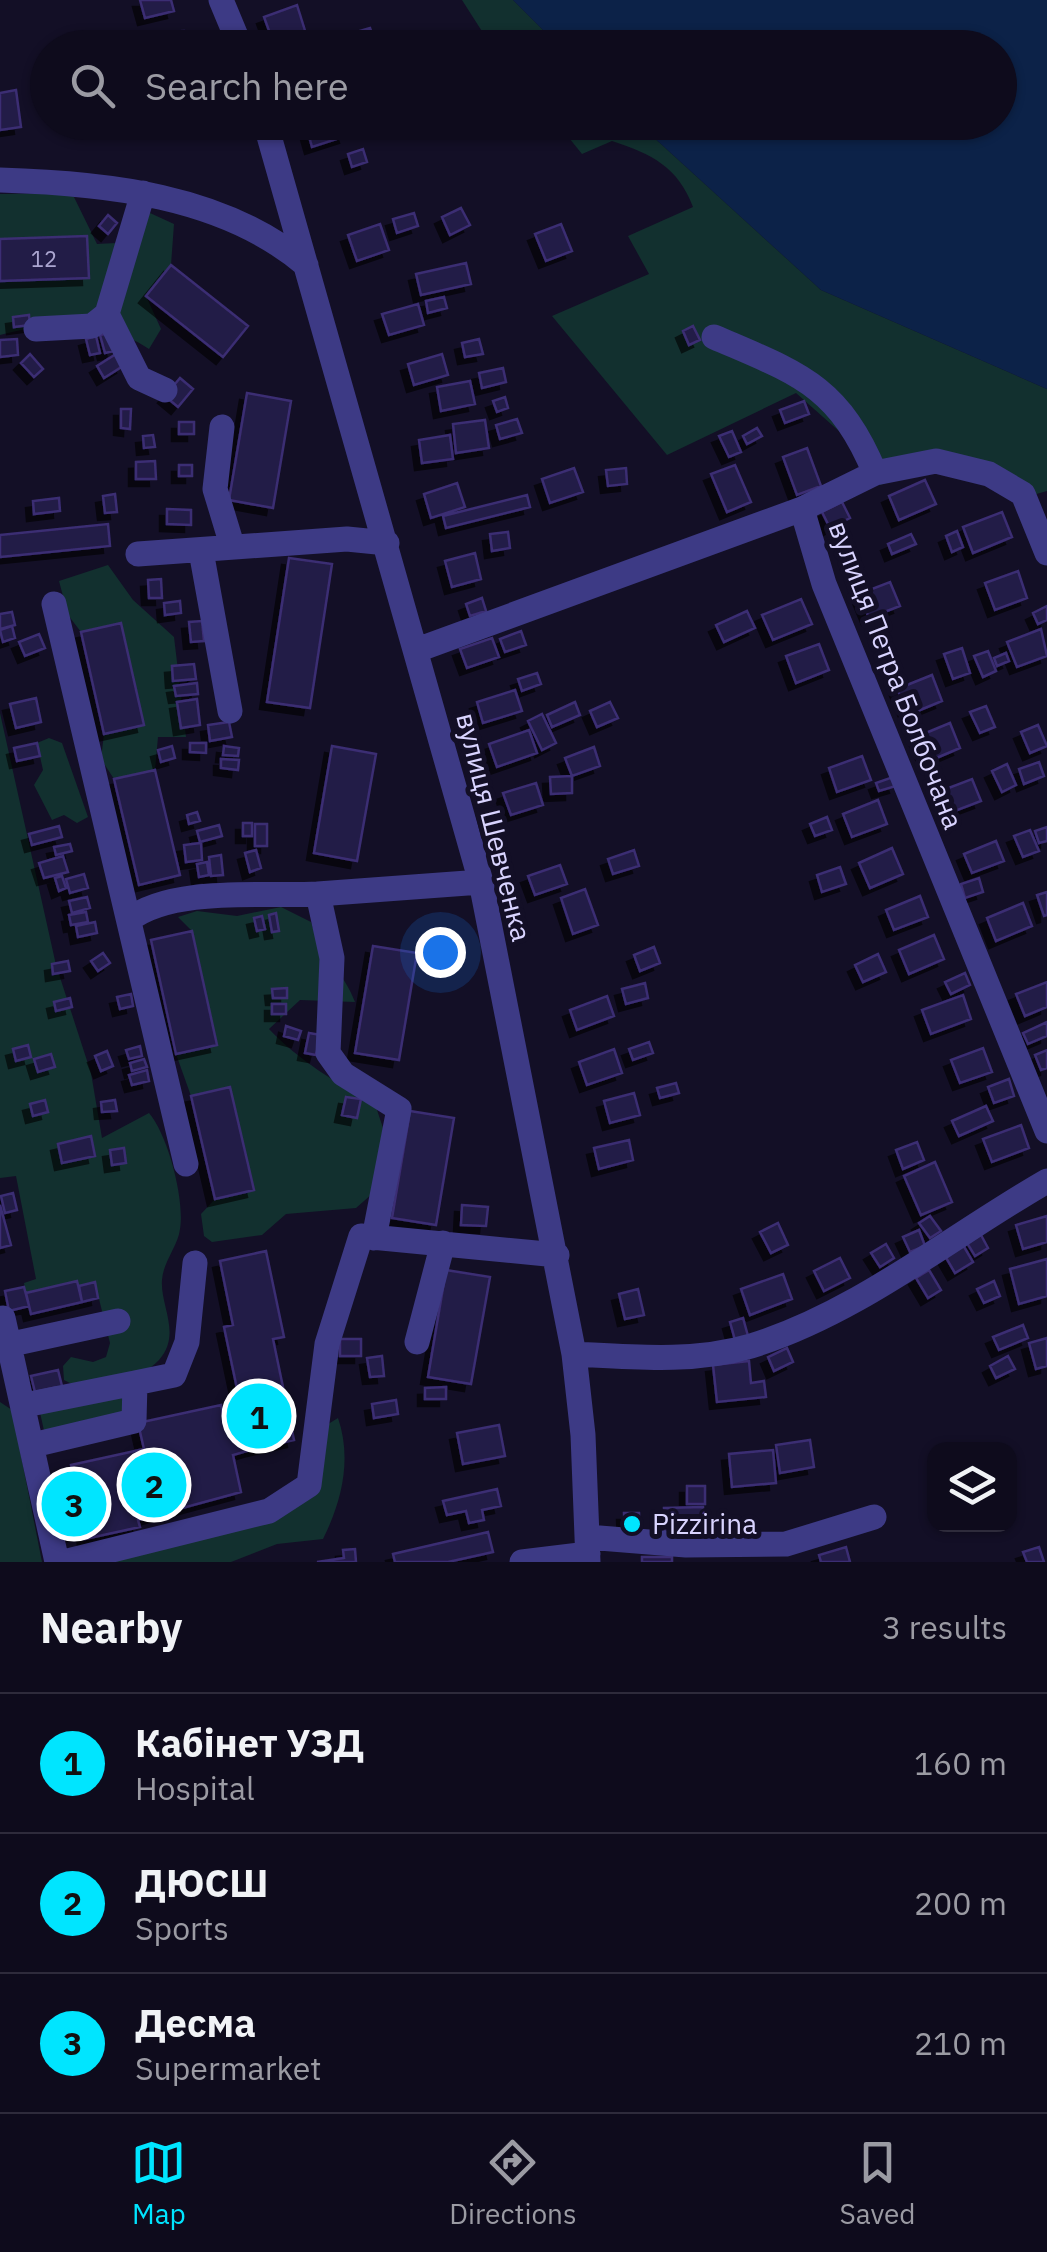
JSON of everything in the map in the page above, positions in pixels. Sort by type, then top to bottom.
[{"type":"street","points":[[221,0],[234,30]]},
{"type":"street","name":"вулиця Шевченка","points":[[270,140],[481,882],[574,1354],[588,1551]]},
{"type":"street","points":[[0,180],[78,182],[143,193],[273,237],[306,265]]},
{"type":"street","points":[[36,329],[92,326],[107,314],[143,193]]},
{"type":"street","points":[[107,314],[139,378],[165,390]]},
{"type":"street","points":[[714,338],[804,376],[843,411],[876,473]]},
{"type":"street","points":[[222,428],[215,489],[232,546]]},
{"type":"street","points":[[802,508],[876,473],[936,460],[990,474],[1022,494],[1047,552]]},
{"type":"street","name":"вулиця Петра Болбочана","points":[[417,650],[746,525],[802,508],[824,584],[1047,1130]]},
{"type":"street","points":[[138,554],[346,539],[387,543]]},
{"type":"street","points":[[200,551],[230,710]]},
{"type":"street","points":[[54,604],[186,1164]]},
{"type":"street","points":[[129,920],[143,909],[179,900],[481,882]]},
{"type":"street","points":[[318,894],[332,958],[328,1053],[343,1074],[399,1109],[374,1238]]},
{"type":"street","points":[[574,1354],[664,1359],[749,1346],[828,1314],[1046,1182]]},
{"type":"street","points":[[3,1318],[60,1562],[268,1511],[309,1485],[327,1344],[360,1236],[557,1254]]},
{"type":"street","points":[[417,1342],[443,1243]]},
{"type":"street","points":[[25,1405],[174,1374],[187,1342],[194,1262]]},
{"type":"street","points":[[12,1344],[118,1322]]},
{"type":"street","points":[[32,1445],[134,1421],[135,1383]]},
{"type":"street","points":[[522,1562],[588,1551],[786,1544],[874,1517]]},
{"type":"green space","points":[[462,0],[513,0],[543,30],[481,30]]},
{"type":"green space","points":[[571,140],[657,140],[821,290],[1047,389],[1047,491],[1015,500],[980,479],[950,471],[919,474],[880,485],[858,448],[796,393],[667,455],[552,316],[649,274],[628,236],[693,207],[671,172],[639,151],[612,141],[582,154]]},
{"type":"green space","points":[[72,193],[97,244],[116,243],[150,213],[174,224],[171,265],[146,296],[161,329],[149,349],[113,332],[77,325],[0,335],[0,194]]},
{"type":"green space","points":[[108,565],[133,600],[174,637],[186,737],[158,737],[155,770],[114,779],[101,759],[104,734],[144,725],[121,624],[81,632],[68,615],[59,581]]},
{"type":"green space","points":[[0,713],[56,965],[91,1073],[102,1138],[149,1113],[163,1136],[177,1185],[180,1229],[162,1280],[169,1340],[166,1350],[151,1367],[120,1379],[74,1385],[64,1380],[63,1366],[71,1357],[93,1362],[106,1357],[110,1343],[95,1283],[79,1286],[77,1281],[26,1293],[24,1283],[36,1279],[16,1176],[0,1178]]},
{"type":"green space","points":[[49,738],[62,743],[88,817],[77,823],[64,815],[52,820],[34,785],[43,770],[37,743]]},
{"type":"green space","points":[[281,907],[311,922],[320,945],[355,1002],[300,1000],[269,1029],[319,1071],[375,1104],[383,1128],[372,1194],[356,1208],[286,1214],[262,1235],[212,1242],[204,1236],[201,1214],[215,1199],[254,1189],[230,1087],[191,1096],[176,1054],[217,1044],[192,931],[178,917],[197,911],[237,916]]},
{"type":"green space","points":[[126,1391],[131,1416],[45,1435],[39,1408]]},
{"type":"green space","points":[[0,1402],[12,1410],[42,1562],[0,1562]]},
{"type":"green space","points":[[338,1418],[344,1449],[343,1480],[323,1539],[277,1544],[231,1562],[90,1562],[311,1492],[325,1426]]},
{"type":"water","points":[[513,0],[1047,0],[1047,389],[821,290],[657,140],[1017,140],[1017,30],[543,30]]},
{"type":"building","points":[[140,0],[171,0],[174,11],[145,18]]},
{"type":"building","points":[[297,5],[305,30],[269,30],[264,17]]},
{"type":"building","points":[[16,90],[21,127],[0,130],[0,93]]},
{"type":"building","points":[[310,140],[334,140],[312,147]]},
{"type":"building","points":[[363,149],[367,162],[352,167],[348,154]]},
{"type":"building","points":[[461,208],[470,225],[450,235],[442,217]]},
{"type":"building","points":[[414,213],[418,226],[397,233],[393,219]]},
{"type":"building","points":[[108,215],[117,223],[108,234],[99,226]]},
{"type":"building","points":[[380,224],[389,250],[357,261],[348,235]]},
{"type":"building","points":[[561,224],[572,251],[546,261],[535,234]]},
{"type":"building","points":[[87,236],[89,278],[0,281],[0,239]]},
{"type":"building","points":[[466,263],[471,284],[421,295],[416,274]]},
{"type":"building","points":[[171,265],[248,326],[223,357],[146,296]]},
{"type":"building","points":[[444,297],[447,308],[428,313],[426,301]]},
{"type":"building","points":[[418,304],[424,325],[389,335],[382,314]]},
{"type":"building","points":[[29,315],[30,325],[14,327],[13,317]]},
{"type":"building","points":[[693,326],[700,340],[689,345],[683,331]]},
{"type":"building","points":[[109,333],[114,351],[105,353],[100,335]]},
{"type":"building","points":[[96,336],[100,353],[90,355],[86,339]]},
{"type":"building","points":[[17,339],[18,355],[0,357],[0,340]]},
{"type":"building","points":[[479,339],[483,354],[465,357],[462,343]]},
{"type":"building","points":[[30,354],[43,369],[34,377],[21,363]]},
{"type":"building","points":[[116,354],[123,366],[104,378],[97,366]]},
{"type":"building","points":[[442,354],[448,375],[414,385],[408,364]]},
{"type":"building","points":[[503,368],[506,382],[482,388],[479,373]]},
{"type":"building","points":[[180,378],[193,389],[178,407],[165,396]]},
{"type":"building","points":[[470,381],[475,404],[441,411],[437,387]]},
{"type":"building","points":[[247,393],[291,401],[273,508],[229,500]]},
{"type":"building","points":[[505,397],[508,408],[497,412],[493,401]]},
{"type":"building","points":[[804,401],[809,414],[785,423],[780,410]]},
{"type":"building","points":[[121,409],[131,409],[130,429],[121,428]]},
{"type":"building","points":[[517,419],[522,433],[500,439],[496,425]]},
{"type":"building","points":[[485,420],[489,448],[456,453],[453,424]]},
{"type":"building","points":[[179,422],[194,422],[194,434],[179,434]]},
{"type":"building","points":[[757,428],[762,436],[747,444],[743,436]]},
{"type":"building","points":[[732,431],[741,452],[729,457],[719,436]]},
{"type":"building","points":[[153,435],[155,447],[144,448],[143,436]]},
{"type":"building","points":[[450,435],[453,459],[422,463],[419,440]]},
{"type":"building","points":[[807,448],[821,486],[797,495],[783,457]]},
{"type":"building","points":[[155,461],[156,479],[136,479],[136,462]]},
{"type":"building","points":[[179,465],[192,465],[192,476],[179,476]]},
{"type":"building","points":[[735,465],[751,502],[727,512],[711,474]]},
{"type":"building","points":[[574,468],[583,492],[550,503],[542,479]]},
{"type":"building","points":[[626,468],[627,484],[608,486],[606,470]]},
{"type":"building","points":[[925,480],[936,504],[899,520],[889,496]]},
{"type":"building","points":[[457,483],[465,507],[431,518],[424,494]]},
{"type":"building","points":[[115,494],[117,512],[105,513],[103,496]]},
{"type":"building","points":[[527,495],[530,507],[446,528],[443,516]]},
{"type":"building","points":[[59,498],[60,511],[34,514],[33,501]]},
{"type":"building","points":[[842,502],[850,518],[830,528],[822,512]]},
{"type":"building","points":[[167,509],[191,510],[191,525],[167,524]]},
{"type":"building","points":[[1002,512],[1012,537],[973,553],[963,527]]},
{"type":"building","points":[[108,524],[110,546],[0,557],[0,535]]},
{"type":"building","points":[[957,531],[963,547],[952,552],[946,536]]},
{"type":"building","points":[[508,532],[510,548],[492,551],[490,534]]},
{"type":"building","points":[[911,534],[916,544],[892,554],[888,544]]},
{"type":"building","points":[[475,553],[481,579],[452,587],[445,561]]},
{"type":"building","points":[[289,558],[332,564],[310,708],[267,702]]},
{"type":"building","points":[[1018,571],[1027,598],[995,610],[985,583]]},
{"type":"building","points":[[161,579],[162,598],[149,598],[148,580]]},
{"type":"building","points":[[890,582],[900,606],[869,618],[859,594]]},
{"type":"building","points":[[482,598],[486,611],[470,616],[466,604]]},
{"type":"building","points":[[801,599],[812,624],[773,640],[762,615]]},
{"type":"building","points":[[180,601],[181,613],[165,615],[164,603]]},
{"type":"building","points":[[1047,606],[1047,620],[1038,624],[1033,613]]},
{"type":"building","points":[[747,611],[755,628],[724,642],[716,625]]},
{"type":"building","points":[[12,612],[15,625],[0,629],[0,614]]},
{"type":"building","points":[[202,621],[204,641],[191,642],[189,622]]},
{"type":"building","points":[[121,623],[144,725],[104,734],[81,632]]},
{"type":"building","points":[[12,626],[15,638],[3,642],[0,630]]},
{"type":"building","points":[[1041,629],[1047,656],[1017,667],[1007,642]]},
{"type":"building","points":[[521,631],[526,645],[505,652],[500,639]]},
{"type":"building","points":[[39,634],[45,648],[25,656],[19,642]]},
{"type":"building","points":[[492,638],[499,657],[467,668],[460,649]]},
{"type":"building","points":[[819,644],[829,670],[796,683],[786,656]]},
{"type":"building","points":[[962,648],[970,673],[953,679],[944,654]]},
{"type":"building","points":[[988,651],[996,671],[983,677],[974,656]]},
{"type":"building","points":[[1006,653],[1009,661],[997,666],[994,658]]},
{"type":"building","points":[[194,664],[196,679],[173,681],[172,666]]},
{"type":"building","points":[[537,673],[541,684],[522,691],[518,679]]},
{"type":"building","points":[[932,675],[942,701],[908,715],[897,689]]},
{"type":"building","points":[[197,683],[198,694],[176,696],[174,686]]},
{"type":"building","points":[[515,690],[522,711],[483,723],[477,702]]},
{"type":"building","points":[[36,698],[41,722],[16,728],[10,704]]},
{"type":"building","points":[[197,699],[200,725],[181,728],[177,702]]},
{"type":"building","points":[[575,702],[580,715],[552,727],[547,715]]},
{"type":"building","points":[[610,702],[618,718],[597,727],[590,711]]},
{"type":"building","points":[[986,706],[995,727],[980,733],[970,712]]},
{"type":"building","points":[[542,714],[556,743],[542,750],[528,721]]},
{"type":"building","points":[[229,722],[232,737],[210,741],[208,725]]},
{"type":"building","points":[[950,723],[960,748],[927,762],[916,737]]},
{"type":"building","points":[[1038,725],[1047,746],[1030,753],[1021,732]]},
{"type":"building","points":[[529,730],[537,753],[497,767],[489,744]]},
{"type":"building","points":[[37,743],[40,756],[17,761],[14,748]]},
{"type":"building","points":[[190,743],[206,743],[206,753],[190,752]]},
{"type":"building","points":[[172,746],[175,758],[161,762],[158,750]]},
{"type":"building","points":[[224,746],[239,748],[238,756],[223,755]]},
{"type":"building","points":[[332,746],[376,754],[357,861],[314,853]]},
{"type":"building","points":[[594,747],[600,766],[572,776],[565,758]]},
{"type":"building","points":[[862,756],[871,780],[837,792],[829,768]]},
{"type":"building","points":[[221,759],[239,760],[238,770],[221,768]]},
{"type":"building","points":[[1039,762],[1044,776],[1024,784],[1019,769]]},
{"type":"building","points":[[1007,764],[1016,785],[1002,792],[992,771]]},
{"type":"building","points":[[155,770],[180,875],[139,885],[114,779]]},
{"type":"building","points":[[572,776],[572,793],[551,794],[550,777]]},
{"type":"building","points":[[893,777],[896,786],[879,791],[876,783]]},
{"type":"building","points":[[972,779],[981,801],[947,814],[938,792]]},
{"type":"building","points":[[536,783],[543,805],[511,815],[503,793]]},
{"type":"building","points":[[878,800],[887,824],[852,837],[843,814]]},
{"type":"building","points":[[197,812],[200,821],[189,824],[187,815]]},
{"type":"building","points":[[827,817],[832,830],[815,836],[810,824]]},
{"type":"building","points":[[243,823],[252,823],[252,836],[243,836]]},
{"type":"building","points":[[255,824],[267,824],[267,846],[255,846]]},
{"type":"building","points":[[219,825],[222,836],[200,842],[197,831]]},
{"type":"building","points":[[59,826],[62,837],[32,845],[29,834]]},
{"type":"building","points":[[1047,827],[1047,841],[1039,843],[1035,831]]},
{"type":"building","points":[[1030,830],[1039,851],[1023,857],[1014,836]]},
{"type":"building","points":[[996,841],[1004,861],[972,873],[964,854]]},
{"type":"building","points":[[201,843],[202,860],[186,862],[184,845]]},
{"type":"building","points":[[70,844],[72,851],[56,855],[54,847]]},
{"type":"building","points":[[892,848],[903,874],[870,888],[859,863]]},
{"type":"building","points":[[256,850],[261,868],[250,872],[245,853]]},
{"type":"building","points":[[634,850],[639,866],[613,874],[608,859]]},
{"type":"building","points":[[221,855],[223,875],[211,876],[209,857]]},
{"type":"building","points":[[63,856],[68,872],[44,878],[39,863]]},
{"type":"building","points":[[207,862],[209,875],[199,877],[197,864]]},
{"type":"building","points":[[560,865],[567,884],[535,895],[528,876]]},
{"type":"building","points":[[840,867],[846,884],[822,892],[817,875]]},
{"type":"building","points":[[84,874],[88,888],[70,893],[66,879]]},
{"type":"building","points":[[62,876],[66,888],[59,891],[55,878]]},
{"type":"building","points":[[979,878],[983,892],[965,898],[961,884]]},
{"type":"building","points":[[585,889],[598,925],[573,934],[561,898]]},
{"type":"building","points":[[1047,892],[1047,915],[1044,916],[1037,895]]},
{"type":"building","points":[[920,896],[928,917],[894,930],[886,910]]},
{"type":"building","points":[[87,897],[90,908],[72,913],[69,901]]},
{"type":"building","points":[[1023,903],[1032,926],[996,941],[987,918]]},
{"type":"building","points":[[86,912],[88,922],[71,925],[69,915]]},
{"type":"building","points":[[276,913],[279,931],[272,932],[269,915]]},
{"type":"building","points":[[262,916],[265,929],[257,931],[254,918]]},
{"type":"building","points":[[95,922],[97,933],[78,937],[76,926]]},
{"type":"building","points":[[192,931],[217,1045],[176,1054],[151,940]]},
{"type":"building","points":[[934,935],[944,959],[909,974],[899,950]]},
{"type":"building","points":[[373,946],[417,953],[399,1060],[355,1053]]},
{"type":"building","points":[[654,947],[660,963],[640,971],[634,955]]},
{"type":"building","points":[[103,953],[110,963],[98,971],[91,961]]},
{"type":"building","points":[[878,954],[886,972],[863,982],[855,965]]},
{"type":"building","points":[[68,961],[70,971],[53,974],[52,964]]},
{"type":"building","points":[[965,973],[970,985],[951,994],[945,982]]},
{"type":"building","points":[[1047,982],[1047,1007],[1025,1016],[1016,994]]},
{"type":"building","points":[[645,983],[648,998],[626,1004],[622,989]]},
{"type":"building","points":[[287,988],[287,998],[273,998],[272,989]]},
{"type":"building","points":[[131,994],[133,1006],[120,1009],[117,997]]},
{"type":"building","points":[[963,995],[971,1019],[931,1034],[922,1010]]},
{"type":"building","points":[[607,996],[614,1016],[577,1030],[570,1010]]},
{"type":"building","points":[[70,998],[72,1007],[56,1011],[54,1002]]},
{"type":"building","points":[[272,1004],[286,1004],[286,1014],[272,1014]]},
{"type":"building","points":[[1047,1022],[1047,1036],[1028,1044],[1023,1033]]},
{"type":"building","points":[[286,1026],[301,1031],[298,1040],[284,1036]]},
{"type":"building","points":[[309,1033],[321,1035],[316,1055],[305,1053]]},
{"type":"building","points":[[649,1042],[653,1053],[633,1060],[629,1049]]},
{"type":"building","points":[[28,1045],[31,1057],[16,1061],[13,1049]]},
{"type":"building","points":[[140,1046],[142,1056],[129,1059],[126,1050]]},
{"type":"building","points":[[983,1048],[992,1072],[960,1083],[951,1060]]},
{"type":"building","points":[[614,1049],[622,1073],[587,1085],[579,1062]]},
{"type":"building","points":[[1047,1050],[1047,1068],[1041,1070],[1035,1055]]},
{"type":"building","points":[[107,1051],[113,1066],[101,1071],[95,1056]]},
{"type":"building","points":[[51,1054],[55,1067],[38,1072],[34,1059]]},
{"type":"building","points":[[144,1059],[147,1067],[132,1071],[130,1063]]},
{"type":"building","points":[[147,1070],[149,1081],[132,1085],[129,1075]]},
{"type":"building","points":[[1009,1079],[1014,1096],[994,1103],[988,1087]]},
{"type":"building","points":[[676,1083],[679,1093],[660,1098],[657,1088]]},
{"type":"building","points":[[230,1087],[254,1190],[215,1199],[191,1096]]},
{"type":"building","points":[[634,1093],[640,1115],[610,1123],[604,1101]]},
{"type":"building","points":[[346,1097],[361,1099],[357,1118],[342,1115]]},
{"type":"building","points":[[45,1100],[48,1112],[33,1116],[30,1104]]},
{"type":"building","points":[[115,1100],[117,1111],[102,1112],[101,1102]]},
{"type":"building","points":[[986,1106],[993,1121],[959,1136],[952,1121]]},
{"type":"building","points":[[410,1111],[454,1118],[436,1225],[392,1218]]},
{"type":"building","points":[[1021,1125],[1029,1148],[992,1162],[983,1139]]},
{"type":"building","points":[[91,1136],[95,1156],[62,1163],[58,1144]]},
{"type":"building","points":[[629,1140],[633,1160],[599,1169],[594,1148]]},
{"type":"building","points":[[917,1142],[924,1160],[903,1169],[896,1150]]},
{"type":"building","points":[[124,1148],[126,1163],[112,1165],[110,1150]]},
{"type":"building","points":[[935,1162],[952,1202],[921,1215],[904,1176]]},
{"type":"building","points":[[13,1193],[17,1210],[5,1213],[1,1196]]},
{"type":"building","points":[[0,1205],[11,1245],[0,1248]]},
{"type":"building","points":[[462,1205],[488,1207],[486,1226],[461,1225]]},
{"type":"building","points":[[930,1216],[941,1231],[930,1238],[919,1223]]},
{"type":"building","points":[[1047,1216],[1047,1242],[1023,1249],[1016,1225]]},
{"type":"building","points":[[778,1223],[788,1245],[771,1253],[760,1232]]},
{"type":"building","points":[[919,1230],[925,1246],[910,1252],[903,1237]]},
{"type":"building","points":[[981,1235],[988,1248],[975,1256],[967,1243]]},
{"type":"building","points":[[886,1244],[894,1258],[880,1267],[871,1253]]},
{"type":"building","points":[[963,1245],[973,1262],[955,1273],[945,1256]]},
{"type":"building","points":[[266,1251],[284,1337],[273,1339],[294,1440],[250,1450],[224,1327],[233,1325],[220,1261]]},
{"type":"building","points":[[840,1258],[850,1278],[824,1291],[814,1271]]},
{"type":"building","points":[[1047,1259],[1047,1296],[1019,1304],[1010,1269]]},
{"type":"building","points":[[446,1270],[490,1277],[471,1384],[428,1377]]},
{"type":"building","points":[[929,1270],[941,1290],[928,1298],[916,1278]]},
{"type":"building","points":[[783,1274],[792,1299],[750,1315],[741,1289]]},
{"type":"building","points":[[77,1281],[82,1302],[31,1314],[26,1293]]},
{"type":"building","points":[[994,1281],[1000,1296],[984,1303],[977,1289]]},
{"type":"building","points":[[95,1282],[98,1298],[82,1302],[79,1286]]},
{"type":"building","points":[[24,1287],[29,1306],[9,1311],[5,1291]]},
{"type":"building","points":[[638,1289],[644,1315],[625,1319],[619,1294]]},
{"type":"building","points":[[743,1318],[748,1336],[735,1340],[730,1322]]},
{"type":"building","points":[[1023,1325],[1028,1338],[999,1350],[993,1337]]},
{"type":"building","points":[[1047,1338],[1047,1366],[1036,1369],[1029,1343]]},
{"type":"building","points":[[340,1339],[361,1339],[361,1356],[340,1356]]},
{"type":"building","points":[[787,1348],[793,1362],[774,1371],[768,1357]]},
{"type":"building","points":[[382,1356],[384,1376],[370,1377],[367,1358]]},
{"type":"building","points":[[1008,1356],[1015,1369],[996,1378],[990,1366]]},
{"type":"building","points":[[749,1361],[751,1383],[764,1381],[766,1397],[717,1402],[713,1365]]},
{"type":"building","points":[[58,1370],[62,1386],[35,1392],[31,1376]]},
{"type":"building","points":[[446,1387],[446,1399],[425,1399],[425,1388]]},
{"type":"building","points":[[396,1400],[398,1414],[374,1418],[372,1404]]},
{"type":"building","points":[[221,1405],[223,1415],[242,1410],[250,1450],[233,1455],[241,1492],[138,1520],[140,1527],[85,1539],[84,1532],[61,1537],[49,1480],[73,1475],[71,1465],[144,1449],[138,1423]]},
{"type":"building","points":[[499,1425],[505,1456],[463,1464],[457,1433]]},
{"type":"building","points":[[810,1440],[814,1467],[780,1473],[776,1445]]},
{"type":"building","points":[[773,1450],[776,1483],[732,1487],[729,1454]]},
{"type":"building","points":[[687,1486],[705,1486],[705,1504],[687,1504]]},
{"type":"building","points":[[497,1489],[501,1506],[482,1510],[484,1520],[469,1523],[466,1511],[447,1515],[443,1501]]},
{"type":"building","points":[[703,1507],[704,1531],[665,1532],[664,1508]]},
{"type":"building","name":"Pizzirina","points":[[624,1513],[639,1513],[640,1534],[625,1535]]},
{"type":"building","points":[[488,1532],[493,1552],[448,1562],[395,1562],[393,1554]]},
{"type":"building","points":[[846,1547],[850,1562],[821,1562],[819,1555]]},
{"type":"building","points":[[1039,1547],[1044,1562],[1027,1562],[1023,1552]]},
{"type":"building","points":[[355,1549],[356,1562],[317,1562],[344,1558],[343,1550]]},
{"type":"building","points":[[642,1557],[672,1557],[672,1562],[642,1562]]},
{"type":"place","name":"Кабінет УЗД","points":[[259,1416]]},
{"type":"place","name":"ДЮСШ","points":[[154,1485]]},
{"type":"place","name":"Десма","points":[[74,1504]]},
{"type":"place","name":"Pizzirina","points":[[632,1524]]}]
